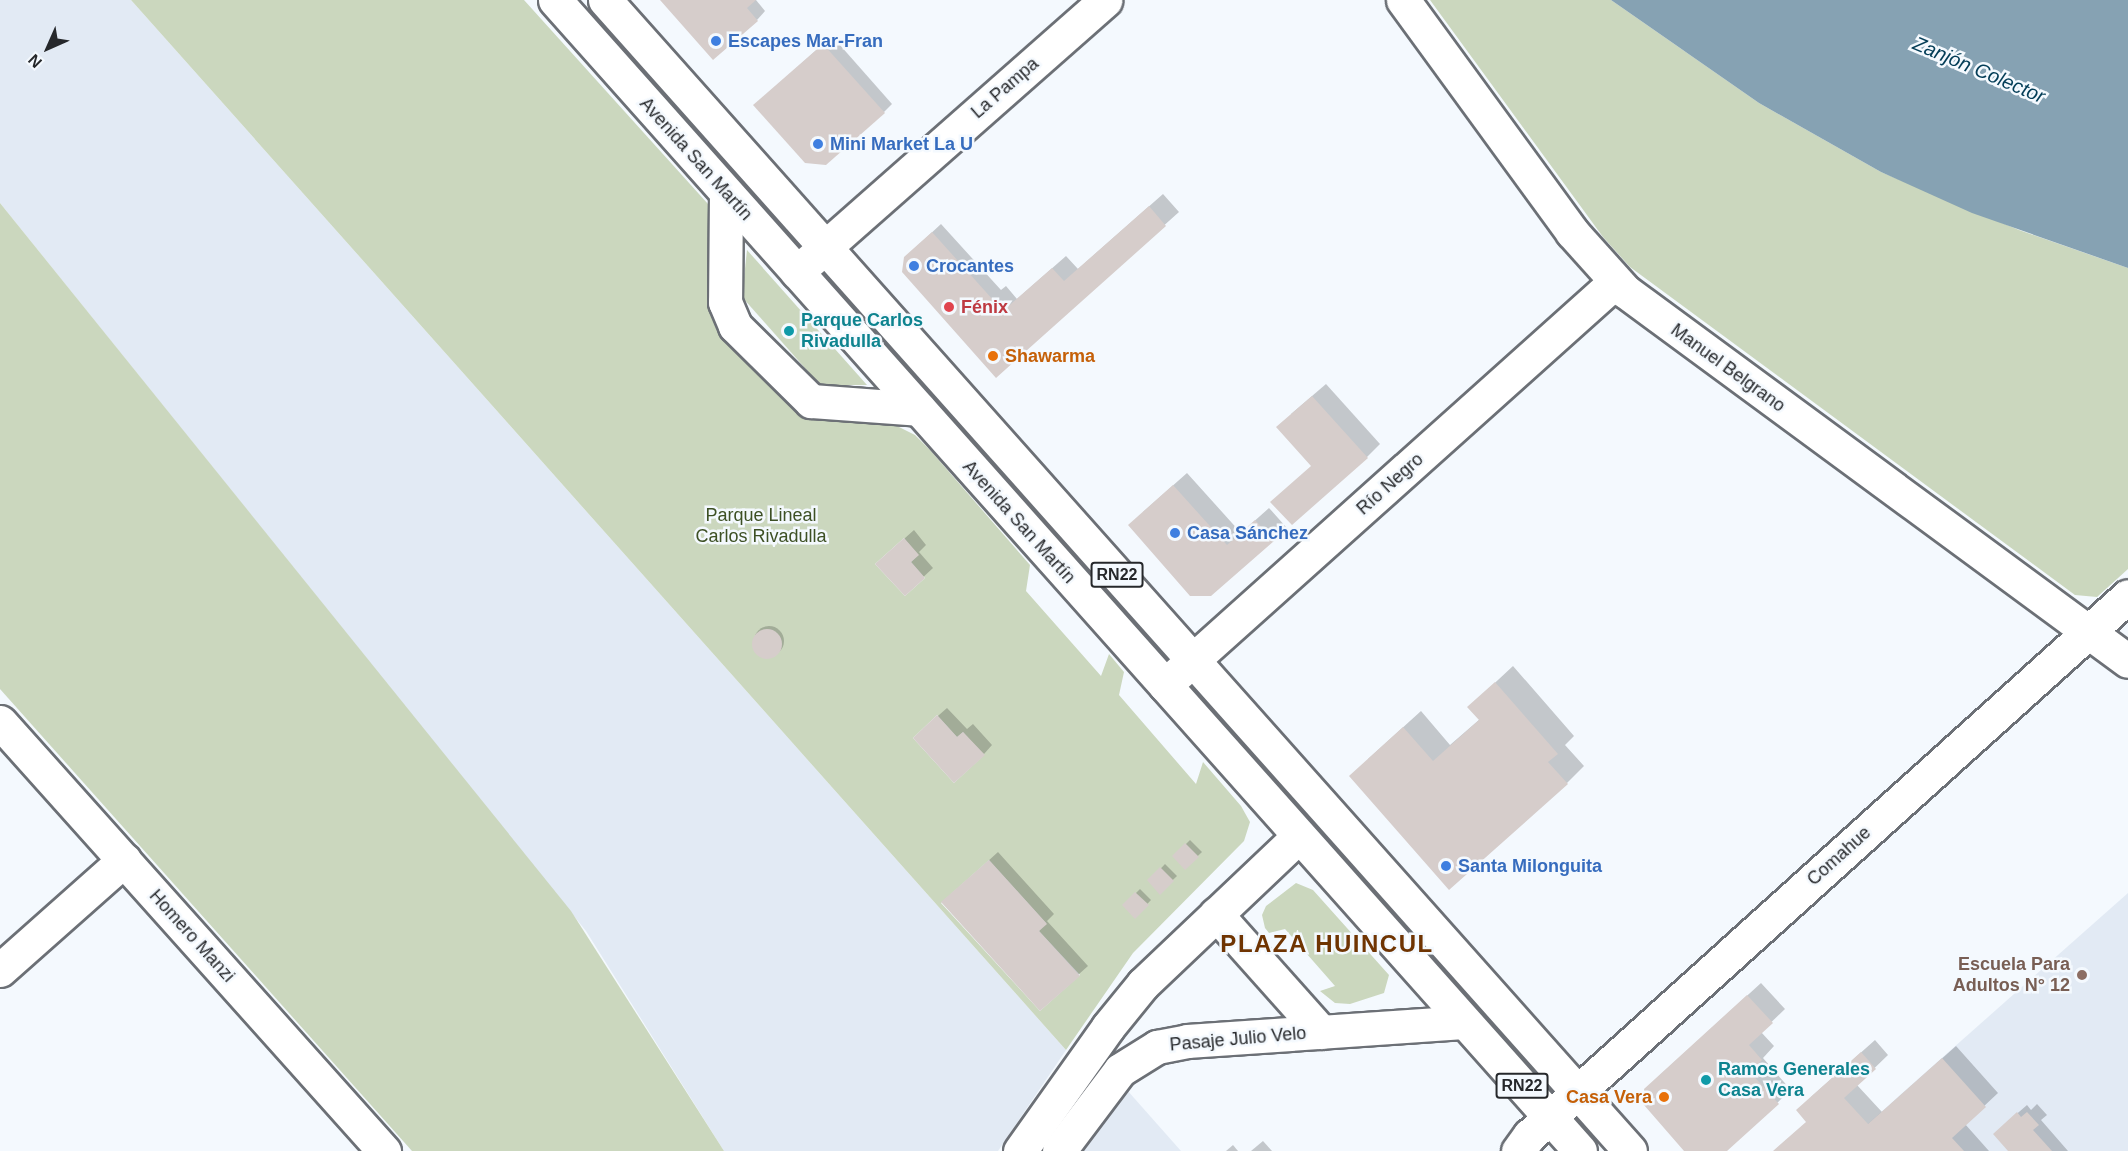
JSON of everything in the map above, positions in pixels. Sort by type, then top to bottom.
[{"type":"main road","name":"Avenida San Martín","points":[[555,0],[1165,685],[1297,838],[1580,1151]]},
{"type":"main road","name":"Avenida San Martín","points":[[605,0],[1630,1151]]},
{"type":"main road","name":"La Pampa","points":[[797,272],[1105,0]]},
{"type":"main road","name":"Manuel Belgrano","points":[[1403,0],[1572,232],[1615,282],[2128,661]]},
{"type":"main road","points":[[726,193],[725,302],[735,326],[811,401],[919,410]]},
{"type":"main road","name":"Río Negro","points":[[1165,685],[1615,282]]},
{"type":"main road","name":"Comahue","points":[[1518,1151],[1577,1092],[2128,596]]},
{"type":"main road","name":"Homero Manzi","points":[[0,722],[384,1151]]},
{"type":"main road","points":[[1020,1151],[1125,1005],[1216,914],[1297,838]]},
{"type":"main road","points":[[0,970],[124,860]]},
{"type":"main road","points":[[1216,914],[1321,1032]]},
{"type":"main road","name":"Pasaje Julio Velo","points":[[1059,1151],[1103,1089],[1143,1053],[1187,1041],[1463,1022]]},
{"type":"shaded area","points":[[0,0],[131,0],[1066,1050],[998,1151],[724,1151],[586,931],[0,203]]},
{"type":"shaded area","name":"Escuela Para Adultos N° 12","points":[[2128,893],[2128,1151],[1838,1151],[1900,1095]]},
{"type":"shaded area","points":[[1127,1090],[1181,1151],[1081,1151]]},
{"type":"green space","name":"Parque Lineal Carlos Rivadulla","points":[[131,0],[524,0],[708,204],[727,336],[802,414],[895,425],[915,435],[930,450],[1030,565],[1026,591],[1101,676],[1109,654],[1124,672],[1119,695],[1196,784],[1203,762],[1241,806],[1250,822],[1244,841],[1133,953],[1066,1050]],"holes":[[[904,538],[918,555],[911,562],[925,578],[905,596],[875,564]],[[937,715],[957,737],[963,732],[984,755],[954,783],[913,738]],[[989,860],[1046,923],[1039,931],[1080,975],[1040,1011],[941,903]]]},
{"type":"green space","points":[[1430,0],[1611,0],[1759,103],[1881,172],[2019,230],[2128,268],[2128,569],[2097,597],[2075,595],[1630,267],[1603,237]]},
{"type":"green space","points":[[0,203],[571,911],[724,1151],[412,1151],[0,689]]},
{"type":"green space","points":[[747,250],[867,385],[820,385],[742,297]]},
{"type":"green space","points":[[1296,883],[1313,890],[1389,975],[1384,993],[1350,1004],[1335,1003],[1320,991],[1335,986],[1285,929],[1269,933],[1265,928],[1262,915],[1266,906]]},
{"type":"water","name":"Zanjón Colector","points":[[1611,0],[2128,0],[2128,268],[1972,213],[1881,172],[1759,103]]},
{"type":"building","name":"Escapes Mar-Fran","points":[[660,0],[756,0],[747,8],[758,21],[713,60]]},
{"type":"building","points":[[823,44],[885,113],[826,165],[805,163],[753,105]]},
{"type":"building","points":[[1149,206],[1166,226],[996,378],[902,272],[904,257],[932,232],[1003,311],[1052,268],[1064,281]]},
{"type":"building","points":[[1312,396],[1368,458],[1292,525],[1270,502],[1311,466],[1276,427]]},
{"type":"building","name":"Casa Sánchez","points":[[1173,485],[1227,545],[1255,520],[1274,541],[1211,596],[1190,596],[1128,525]]},
{"type":"building","points":[[904,538],[919,555],[911,562],[925,578],[905,596],[875,564]]},
{"type":"building","points":[[767,629],[777,634],[782,644],[777,654],[767,659],[757,654],[752,644],[757,634]]},
{"type":"building","points":[[1495,682],[1558,754],[1548,762],[1568,784],[1449,890],[1349,776],[1403,727],[1433,761],[1479,720],[1467,707]]},
{"type":"building","points":[[937,715],[957,737],[963,732],[985,755],[954,783],[913,738]]},
{"type":"building","points":[[1185,843],[1199,857],[1185,870],[1172,856]]},
{"type":"building","points":[[989,860],[1047,924],[1039,931],[1080,976],[1040,1011],[941,902]]},
{"type":"building","points":[[1160,867],[1174,881],[1160,895],[1147,880]]},
{"type":"building","points":[[1135,892],[1149,905],[1135,919],[1122,905]]},
{"type":"building","name":"Ramos Generales Casa Vera","points":[[1747,995],[1773,1023],[1749,1045],[1762,1060],[1750,1072],[1779,1104],[1727,1151],[1684,1151],[1644,1105],[1644,1089]]},
{"type":"building","points":[[1861,1052],[1876,1069],[1844,1098],[1868,1124],[1942,1058],[1986,1107],[1952,1138],[1964,1151],[1773,1151],[1806,1122],[1796,1110]]},
{"type":"building","points":[[2017,1112],[2021,1117],[2027,1112],[2039,1125],[2033,1130],[2052,1151],[2008,1151],[1993,1134]]},
{"type":"place","name":"Escapes Mar-Fran","points":[[716,41]]},
{"type":"place","name":"Mini Market La U","points":[[818,144]]},
{"type":"place","name":"Crocantes","points":[[914,266]]},
{"type":"place","name":"Fénix","points":[[949,307]]},
{"type":"place","name":"Parque Carlos Rivadulla","points":[[789,331]]},
{"type":"place","name":"Shawarma","points":[[993,356]]},
{"type":"place","name":"Casa Sánchez","points":[[1175,533]]},
{"type":"place","name":"Santa Milonguita","points":[[1446,866]]},
{"type":"place","name":"Escuela Para Adultos N° 12","points":[[2082,975]]},
{"type":"place","name":"Ramos Generales Casa Vera","points":[[1706,1080]]},
{"type":"place","name":"Casa Vera","points":[[1664,1097]]},
{"type":"district","name":"PLAZA HUINCUL","points":[[1327,944]]}]
